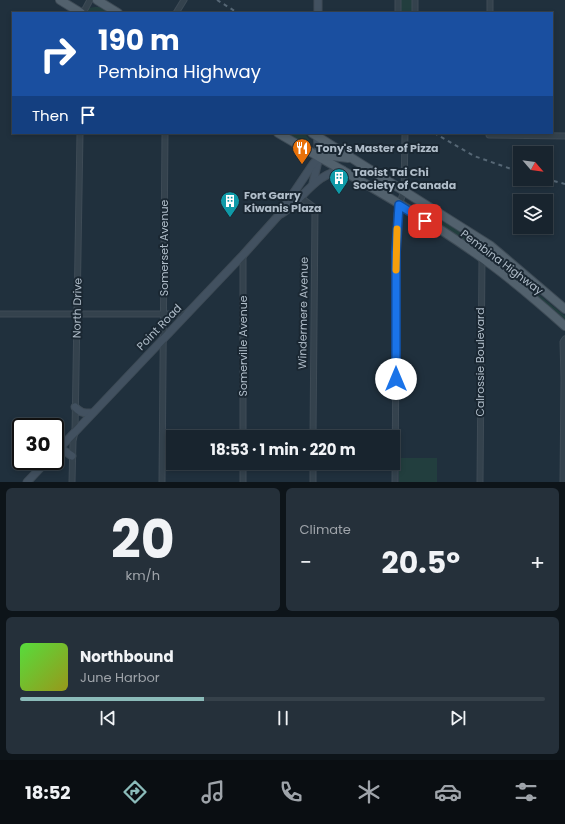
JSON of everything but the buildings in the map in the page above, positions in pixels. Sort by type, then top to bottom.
[{"type":"main road","points":[[60,0],[80,12]]},
{"type":"main road","points":[[97,0],[116,12]]},
{"type":"main road","name":"Pembina Highway","points":[[280,134],[343,170],[449,235],[513,282],[565,326]]},
{"type":"main road","name":"Pembina Highway","points":[[315,134],[491,246],[565,309]]},
{"type":"main road","points":[[319,157],[332,156],[351,158]]},
{"type":"street","points":[[83,12],[90,0]]},
{"type":"street","points":[[177,12],[184,0]]},
{"type":"street","points":[[318,0],[318,12]]},
{"type":"street","points":[[398,0],[398,12]]},
{"type":"street","points":[[415,0],[415,12]]},
{"type":"street","points":[[490,0],[490,12]]},
{"type":"street","name":"North Drive","points":[[72,482],[72,441],[75,432],[80,134]]},
{"type":"street","name":"Somerset Avenue","points":[[162,482],[165,134]]},
{"type":"street","points":[[313,185],[319,157],[315,134]]},
{"type":"street","points":[[395,482],[396,252],[399,205],[404,191],[405,134]]},
{"type":"street","points":[[489,134],[565,136]]},
{"type":"street","name":"Point Road","points":[[64,443],[243,255],[278,216],[319,157]]},
{"type":"street","name":"Point Road","points":[[278,216],[288,209],[322,177],[330,173],[343,170]]},
{"type":"street","points":[[299,185],[298,191],[300,197]]},
{"type":"street","name":"Windermere Avenue","points":[[300,197],[315,208],[313,430]]},
{"type":"street","points":[[482,258],[491,246]]},
{"type":"street","name":"Somerville Avenue","points":[[243,255],[243,430]]},
{"type":"street","name":"Calrossie Boulevard","points":[[480,482],[482,258]]},
{"type":"street","points":[[0,314],[186,314]]},
{"type":"street","points":[[563,482],[563,342],[565,339]]},
{"type":"street","points":[[75,407],[83,413],[92,413]]},
{"type":"street","points":[[64,453],[72,456]]},
{"type":"street","points":[[28,482],[39,470]]},
{"type":"street","points":[[243,470],[243,482]]},
{"type":"street","points":[[313,470],[313,482]]},
{"type":"green space","points":[[400,0],[412,0],[412,12],[400,12]]},
{"type":"green space","points":[[99,7],[107,12],[88,12],[89,8]]},
{"type":"green space","points":[[289,134],[306,134],[310,141],[311,146],[309,147]]},
{"type":"green space","points":[[412,205],[462,232],[476,242],[475,247],[411,206]]},
{"type":"green space","points":[[533,290],[565,316],[565,319],[532,291]]},
{"type":"green space","points":[[400,458],[437,458],[437,482],[399,482]]},
{"type":"railway","points":[[217,0],[236,12]]},
{"type":"railway","points":[[436,134],[474,156],[513,170]]},
{"type":"railway","points":[[553,181],[565,184]]},
{"type":"slow traffic","points":[[396,270],[397,229]]},
{"type":"place","name":"Tony's Master of Pizza","points":[[302,165]]},
{"type":"place","name":"Taoist Tai Chi Society of Canada","points":[[339,195]]},
{"type":"place","name":"Fort Garry Kiwanis Plaza","points":[[230,218]]},
{"type":"route","points":[[396,379],[396,252],[397,214],[399,205],[425,221]]}]
